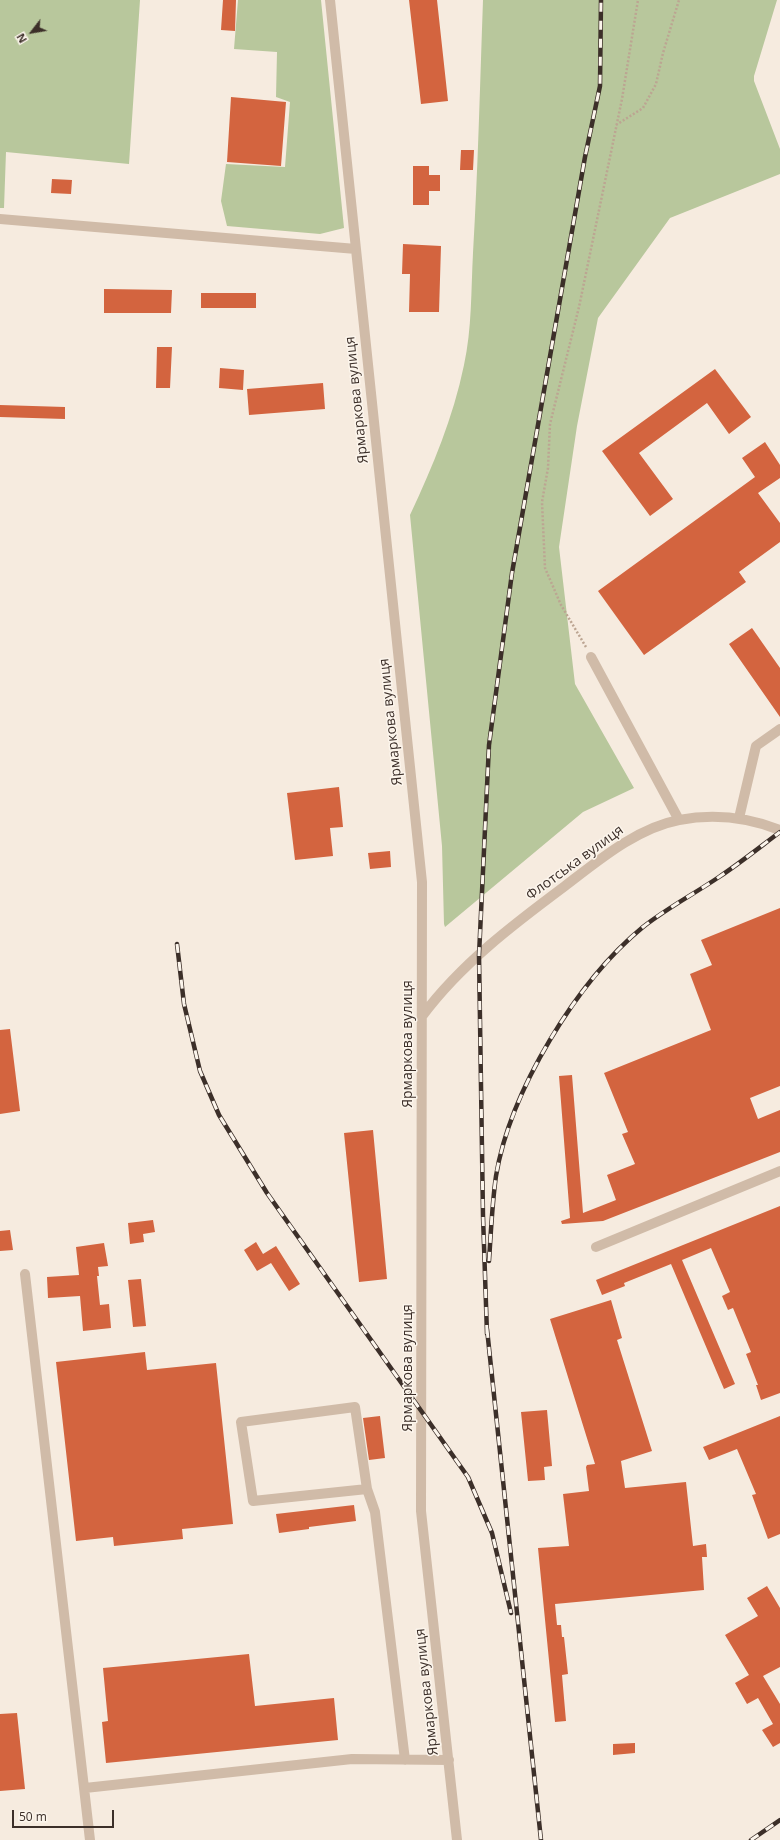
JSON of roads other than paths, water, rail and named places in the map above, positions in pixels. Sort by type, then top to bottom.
[{"type":"street","name":"Ярмаркова вулиця","points":[[330,0],[422,882],[423,1015],[421,1511],[457,1840]]},
{"type":"street","points":[[0,218],[356,249]]},
{"type":"street","points":[[591,657],[679,820]]},
{"type":"street","points":[[739,818],[756,746],[780,728]]},
{"type":"street","name":"Флотська вулиця","points":[[423,1015],[442,989],[516,923],[581,874],[633,838],[652,828],[679,820],[711,816],[739,818],[764,824],[780,830]]},
{"type":"street","points":[[596,1247],[780,1171]]},
{"type":"street","points":[[25,1274],[90,1840]]},
{"type":"street","points":[[367,1489],[252,1501],[241,1422],[355,1407],[367,1489],[375,1512],[405,1760]]},
{"type":"street","points":[[85,1788],[352,1759],[449,1760]]},
{"type":"railway","points":[[487,1334],[483,1216],[479,955],[489,745],[512,573],[585,157],[600,86],[601,0]]},
{"type":"railway","points":[[489,1261],[496,1176],[504,1143],[516,1109],[531,1074],[571,1007],[594,977],[618,950],[643,927],[727,872],[780,832]]},
{"type":"railway","points":[[177,944],[184,1004],[200,1071],[219,1115],[267,1193],[468,1477],[492,1533],[511,1613]]},
{"type":"railway","points":[[487,1329],[541,1840]]},
{"type":"railway","points":[[751,1840],[780,1820]]}]
